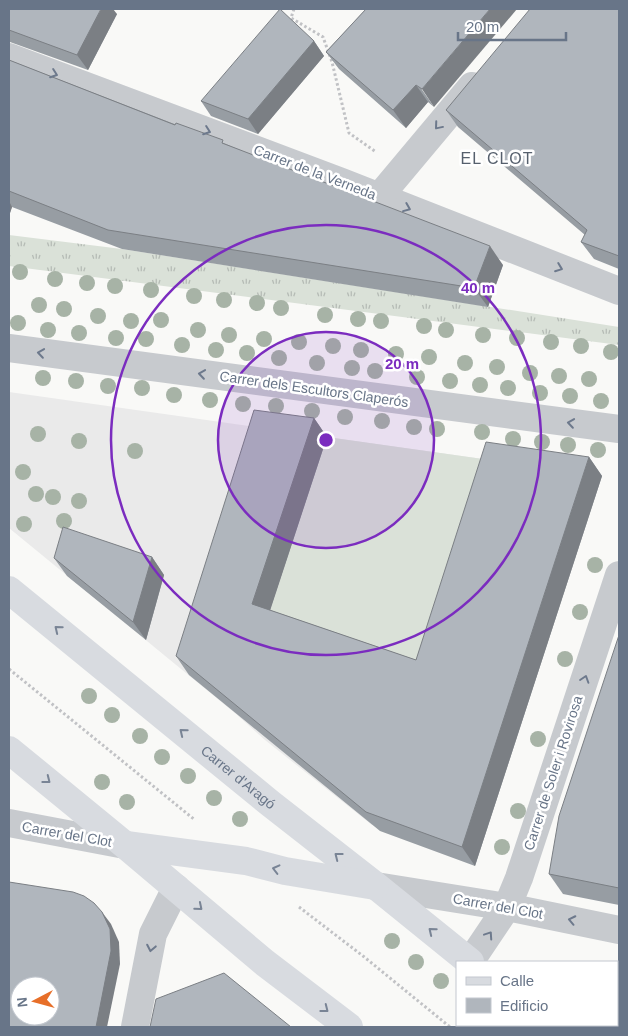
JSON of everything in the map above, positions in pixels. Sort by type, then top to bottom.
[{"type":"street","name":"Carrer de la Verneda","points":[[9,57],[379,197],[619,291]]},
{"type":"street","points":[[379,197],[486,70]]},
{"type":"street","name":"Carrer dels Escultors Claperós","points":[[9,348],[619,429]]},
{"type":"street","name":"Carrer de Soler i Rovirosa","points":[[471,961],[507,907],[519,878],[619,575]]},
{"type":"street","name":"Carrer d'Aragó","points":[[9,590],[271,804],[469,961]]},
{"type":"street","points":[[9,750],[265,962],[349,1027]]},
{"type":"street","name":"Carrer del Clot","points":[[9,824],[126,845]]},
{"type":"street","points":[[126,845],[246,861],[302,874],[376,886]]},
{"type":"street","name":"Carrer del Clot","points":[[376,886],[507,907],[619,930]]},
{"type":"street","points":[[135,1027],[154,934],[176,888]]},
{"type":"path","points":[[294,9],[292,18],[323,37],[332,62],[349,133],[380,156]]},
{"type":"shaded area","points":[[9,392],[490,460],[372,825],[265,740],[236,714],[9,528]]},
{"type":"green space","points":[[9,235],[122,249],[619,327],[619,345],[9,266]]},
{"type":"green space","points":[[327,437],[490,460],[420,676],[266,623]]},
{"type":"building","points":[[9,9],[101,9],[77,55],[9,30]]},
{"type":"building","points":[[280,9],[314,41],[248,119],[201,101]]},
{"type":"building","points":[[366,9],[490,9],[422,89],[416,85],[393,110],[326,52]]},
{"type":"building","points":[[530,9],[619,9],[619,256],[581,242],[587,230],[446,110]]},
{"type":"building","points":[[9,60],[175,125],[176,123],[223,140],[222,143],[490,246],[474,288],[108,230],[9,191]]},
{"type":"building","points":[[254,410],[314,418],[252,604],[416,660],[486,442],[589,457],[462,847],[366,812],[176,656]]},
{"type":"building","points":[[63,527],[152,557],[133,622],[54,558]]},
{"type":"building","points":[[619,635],[619,888],[549,874],[559,816]]},
{"type":"building","points":[[9,882],[73,892],[84,896],[102,912],[110,929],[111,951],[96,1027],[9,1027]]},
{"type":"building","points":[[224,973],[291,1027],[150,1027],[156,999]]},
{"type":"district","name":"EL CLOT","points":[[497,158]]}]
